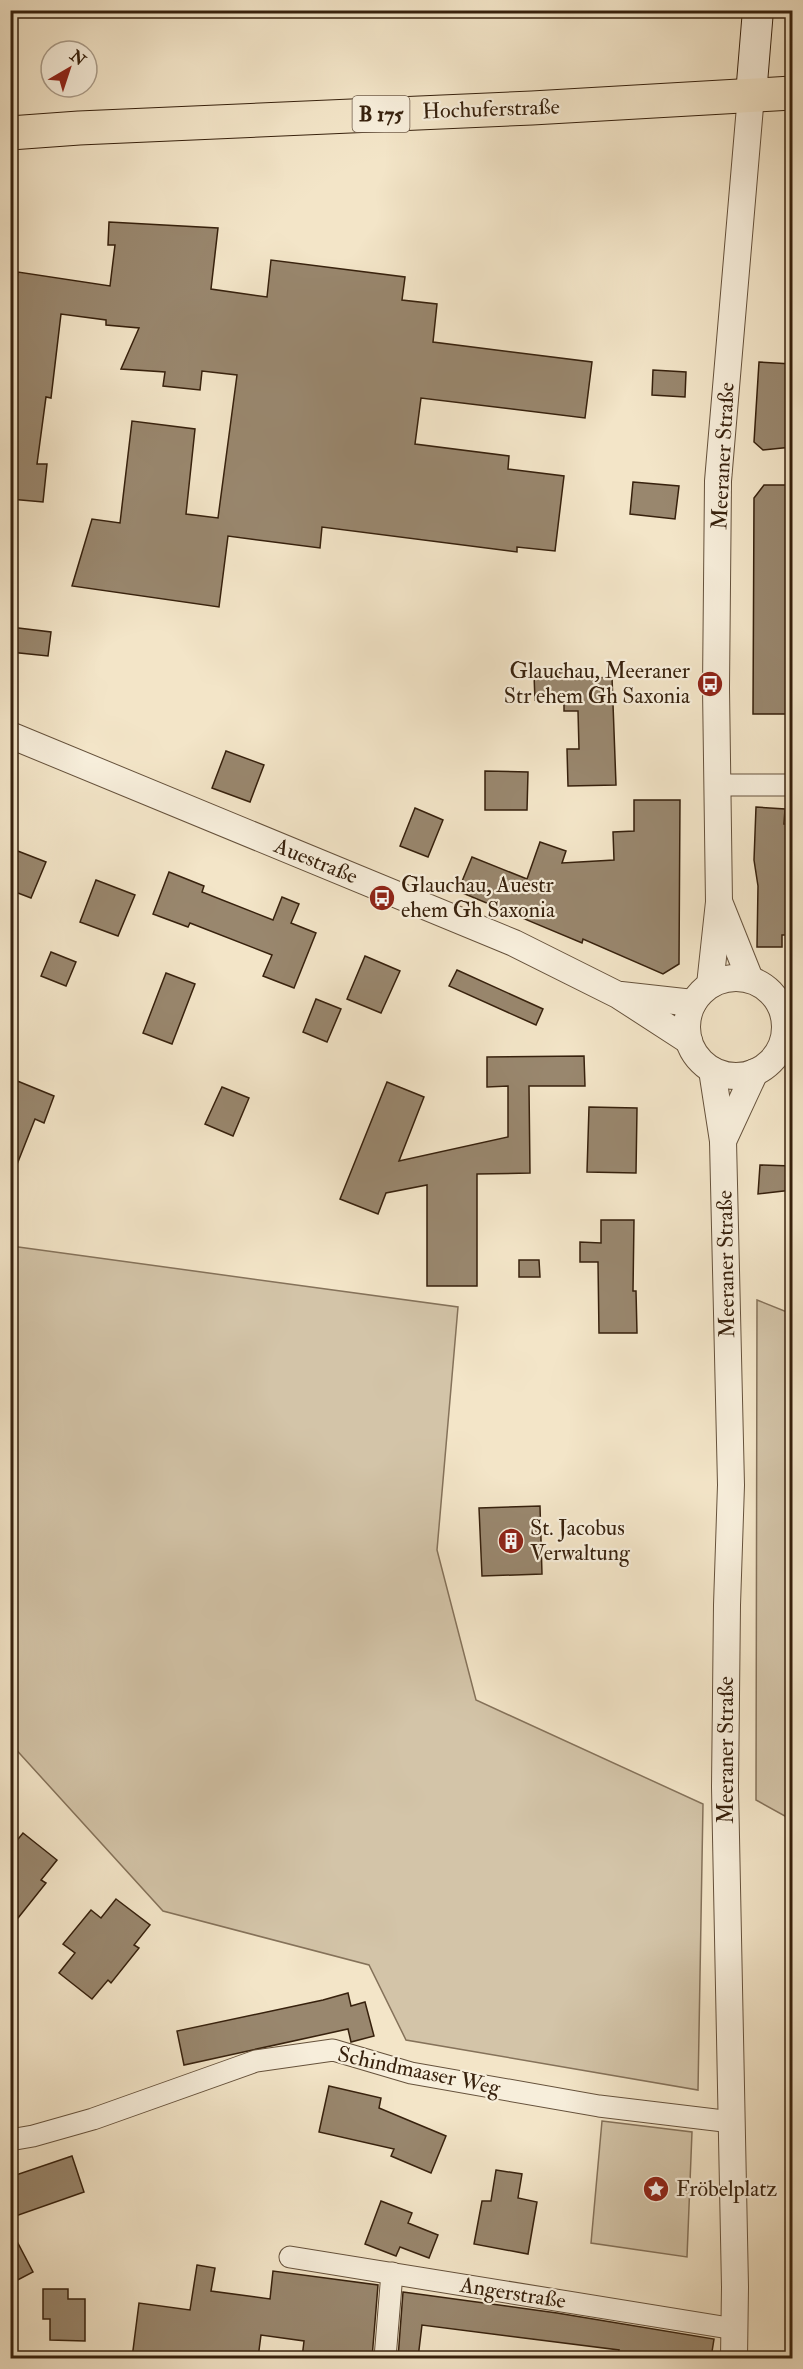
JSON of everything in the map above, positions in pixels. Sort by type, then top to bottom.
[{"type":"main road","name":"Meeraner Straße","points":[[751,95],[757,21]]},
{"type":"main road","name":"Hochuferstraße","points":[[10,133],[792,93]]},
{"type":"street","name":"Meeraner Straße","points":[[701,994],[719,902],[716,785],[718,481],[751,95]]},
{"type":"street","name":"Auestraße","points":[[10,735],[514,943],[618,995],[689,1041]]},
{"type":"street","points":[[716,785],[792,785]]},
{"type":"street","name":"Meeraner Straße","points":[[719,902],[750,980]]},
{"type":"street","points":[[723,979],[750,980],[760,984],[776,998],[789,1025],[773,1067],[741,1076],[726,1075],[712,1070],[698,1058],[689,1041],[687,1027],[701,994],[723,979]]},
{"type":"street","name":"Auestraße","points":[[618,995],[701,994]]},
{"type":"street","name":"Meeraner Straße","points":[[723,1141],[773,1067]]},
{"type":"street","name":"Meeraner Straße","points":[[712,1070],[723,1141],[731,1485],[725,1787],[734,2358]]},
{"type":"street","name":"Schindmaaser Weg","points":[[10,2140],[93,2119],[256,2061],[333,2050],[411,2073],[599,2106],[732,2122]]},
{"type":"street","name":"Angerstraße","points":[[290,2257],[735,2330]]},
{"type":"street","points":[[385,2358],[392,2272]]},
{"type":"shaded area","points":[[11,1246],[458,1307],[437,1550],[476,1700],[703,1804],[698,2090],[406,2040],[369,1965],[163,1911],[11,1744]]},
{"type":"shaded area","points":[[757,1300],[792,1314],[792,1820],[756,1800]]},
{"type":"shaded area","points":[[602,2121],[692,2132],[687,2257],[591,2243]]},
{"type":"building","points":[[109,222],[218,228],[211,289],[267,297],[271,260],[405,277],[402,300],[437,304],[433,342],[592,362],[585,418],[421,398],[415,444],[509,456],[508,469],[564,476],[555,551],[517,547],[517,552],[322,527],[320,548],[228,536],[219,607],[72,586],[92,519],[120,523],[132,421],[195,429],[186,514],[218,518],[237,375],[202,371],[200,390],[163,386],[165,372],[121,369],[139,328],[106,325],[106,320],[61,314],[51,398],[46,397],[37,464],[47,464],[43,502],[10,499],[10,323],[18,272],[110,286],[115,245],[108,245]]},
{"type":"building","points":[[759,362],[792,364],[792,447],[763,450],[754,442]]},
{"type":"building","points":[[653,370],[686,372],[685,397],[652,395]]},
{"type":"building","points":[[633,482],[679,486],[675,519],[630,514]]},
{"type":"building","points":[[764,485],[792,485],[792,558],[789,557],[789,714],[753,714],[754,498]]},
{"type":"building","points":[[10,627],[51,632],[48,656],[10,652]]},
{"type":"building","points":[[580,670],[580,679],[612,677],[616,785],[568,786],[567,749],[579,749],[578,711],[564,711],[564,699],[535,700],[534,675]]},
{"type":"building","points":[[226,751],[264,765],[250,802],[212,788]]},
{"type":"building","points":[[485,771],[528,772],[527,810],[485,810]]},
{"type":"building","points":[[634,800],[680,800],[679,964],[663,974],[583,939],[582,943],[458,891],[472,857],[527,879],[540,842],[566,851],[562,863],[614,860],[613,832],[634,831]]},
{"type":"building","points":[[756,807],[785,809],[784,824],[792,824],[792,935],[782,935],[782,947],[757,947],[758,886],[754,860]]},
{"type":"building","points":[[415,808],[443,820],[428,857],[400,846]]},
{"type":"building","points":[[10,848],[46,862],[31,898],[10,890]]},
{"type":"building","points":[[169,872],[204,886],[202,892],[273,920],[282,897],[299,904],[291,923],[316,933],[294,988],[263,976],[272,955],[190,923],[188,927],[153,914]]},
{"type":"building","points":[[96,880],[135,895],[118,936],[80,922]]},
{"type":"building","points":[[51,952],[76,962],[66,986],[41,976]]},
{"type":"building","points":[[365,956],[400,971],[381,1013],[347,999]]},
{"type":"building","points":[[457,970],[543,1009],[536,1025],[449,986]]},
{"type":"building","points":[[166,973],[195,984],[172,1044],[143,1033]]},
{"type":"building","points":[[316,999],[341,1009],[327,1042],[303,1032]]},
{"type":"building","points":[[584,1056],[585,1086],[529,1086],[530,1173],[477,1174],[477,1286],[427,1286],[427,1185],[386,1193],[378,1214],[340,1199],[387,1082],[424,1097],[399,1161],[508,1137],[508,1086],[487,1087],[487,1057]]},
{"type":"building","points":[[10,1078],[54,1096],[44,1123],[35,1119],[12,1177]]},
{"type":"building","points":[[222,1087],[249,1098],[233,1136],[205,1124]]},
{"type":"building","points":[[589,1107],[637,1108],[636,1173],[587,1172]]},
{"type":"building","points":[[760,1165],[792,1166],[792,1190],[758,1194]]},
{"type":"building","points":[[601,1220],[634,1220],[633,1291],[636,1291],[637,1333],[599,1333],[598,1262],[580,1262],[580,1242],[601,1243]]},
{"type":"building","points":[[519,1260],[539,1260],[540,1277],[519,1277]]},
{"type":"building","name":"St. Jacobus Verwaltung","points":[[540,1506],[542,1574],[482,1576],[479,1508]]},
{"type":"building","points":[[23,1833],[57,1860],[41,1880],[46,1883],[10,1928],[10,1849]]},
{"type":"building","points":[[116,1899],[150,1925],[134,1945],[139,1948],[111,1983],[108,1980],[92,1999],[59,1973],[75,1953],[63,1944],[91,1910],[101,1918]]},
{"type":"building","points":[[348,1993],[351,2006],[365,2002],[374,2036],[351,2042],[348,2029],[184,2065],[177,2031]]},
{"type":"building","points":[[329,2086],[381,2098],[379,2108],[446,2136],[431,2173],[391,2156],[394,2149],[319,2132]]},
{"type":"building","points":[[72,2156],[84,2192],[10,2218],[10,2177]]},
{"type":"building","points":[[496,2170],[522,2174],[518,2198],[537,2202],[528,2254],[474,2244],[482,2201],[491,2201]]},
{"type":"building","points":[[381,2201],[412,2213],[408,2223],[438,2235],[429,2258],[400,2247],[396,2256],[365,2244]]},
{"type":"building","points":[[10,2228],[33,2272],[10,2284]]},
{"type":"building","points":[[197,2265],[215,2268],[211,2291],[270,2299],[273,2271],[378,2285],[372,2358],[302,2358],[304,2341],[261,2335],[258,2358],[132,2358],[139,2303],[190,2310]]},
{"type":"building","points":[[43,2289],[68,2289],[68,2299],[85,2299],[85,2341],[50,2340],[50,2319],[43,2319]]},
{"type":"building","points":[[403,2292],[557,2313],[714,2339],[711,2358],[680,2358],[647,2354],[646,2358],[617,2358],[619,2350],[422,2325],[418,2358],[398,2358]]},
{"type":"place","name":"Glauchau, Meeraner Str ehem Gh Saxonia","points":[[710,684]]},
{"type":"place","name":"Glauchau, Auestr ehem Gh Saxonia","points":[[382,898]]},
{"type":"place","name":"St. Jacobus Verwaltung","points":[[511,1541]]},
{"type":"place","name":"Fröbelplatz","points":[[656,2189]]}]
